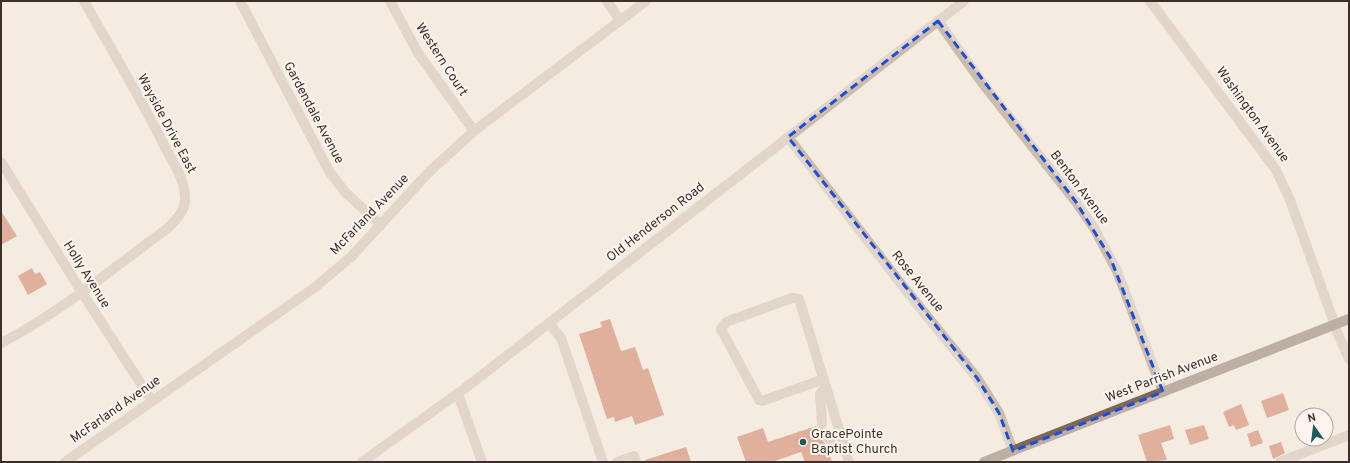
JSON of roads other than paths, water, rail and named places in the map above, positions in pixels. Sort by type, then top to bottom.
[{"type":"main road","name":"West Parrish Avenue","points":[[984,462],[1349,319]]},
{"type":"street","name":"Wayside Drive East","points":[[1,343],[20,333],[81,291],[168,228],[177,220],[183,210],[185,199],[184,187],[179,174],[157,130],[84,1]]},
{"type":"street","name":"Gardendale Avenue","points":[[240,1],[329,171],[345,192],[381,225]]},
{"type":"street","name":"Western Court","points":[[390,1],[418,53],[474,131]]},
{"type":"street","points":[[607,1],[620,21]]},
{"type":"street","name":"McFarland Avenue","points":[[65,462],[314,288],[351,257],[429,172],[474,131],[646,1]]},
{"type":"street","name":"Old Henderson Road","points":[[362,462],[458,394],[964,1]]},
{"type":"street","name":"Washington Avenue","points":[[1150,1],[1276,170],[1290,200],[1335,325],[1349,359]]},
{"type":"street","name":"Benton Avenue","points":[[938,21],[992,96],[1076,202],[1094,228],[1117,271],[1163,392]]},
{"type":"street","name":"Rose Avenue","points":[[788,137],[901,284],[957,351],[977,378],[999,413],[1013,451]]},
{"type":"street","name":"Holly Avenue","points":[[1,162],[81,291],[152,401]]},
{"type":"street","points":[[825,382],[762,401],[759,400],[721,329],[721,326],[726,322],[796,298],[799,299],[825,382],[849,462]]},
{"type":"street","points":[[549,323],[561,338],[603,462]]},
{"type":"street","points":[[822,424],[820,394],[825,382]]},
{"type":"street","points":[[458,394],[482,462]]},
{"type":"street","points":[[1280,462],[1349,435]]},
{"type":"street","points":[[827,437],[833,444],[845,449]]},
{"type":"street","points":[[617,462],[634,456],[636,462]]},
{"type":"place","name":"GracePointe Baptist Church","points":[[803,442]]}]
